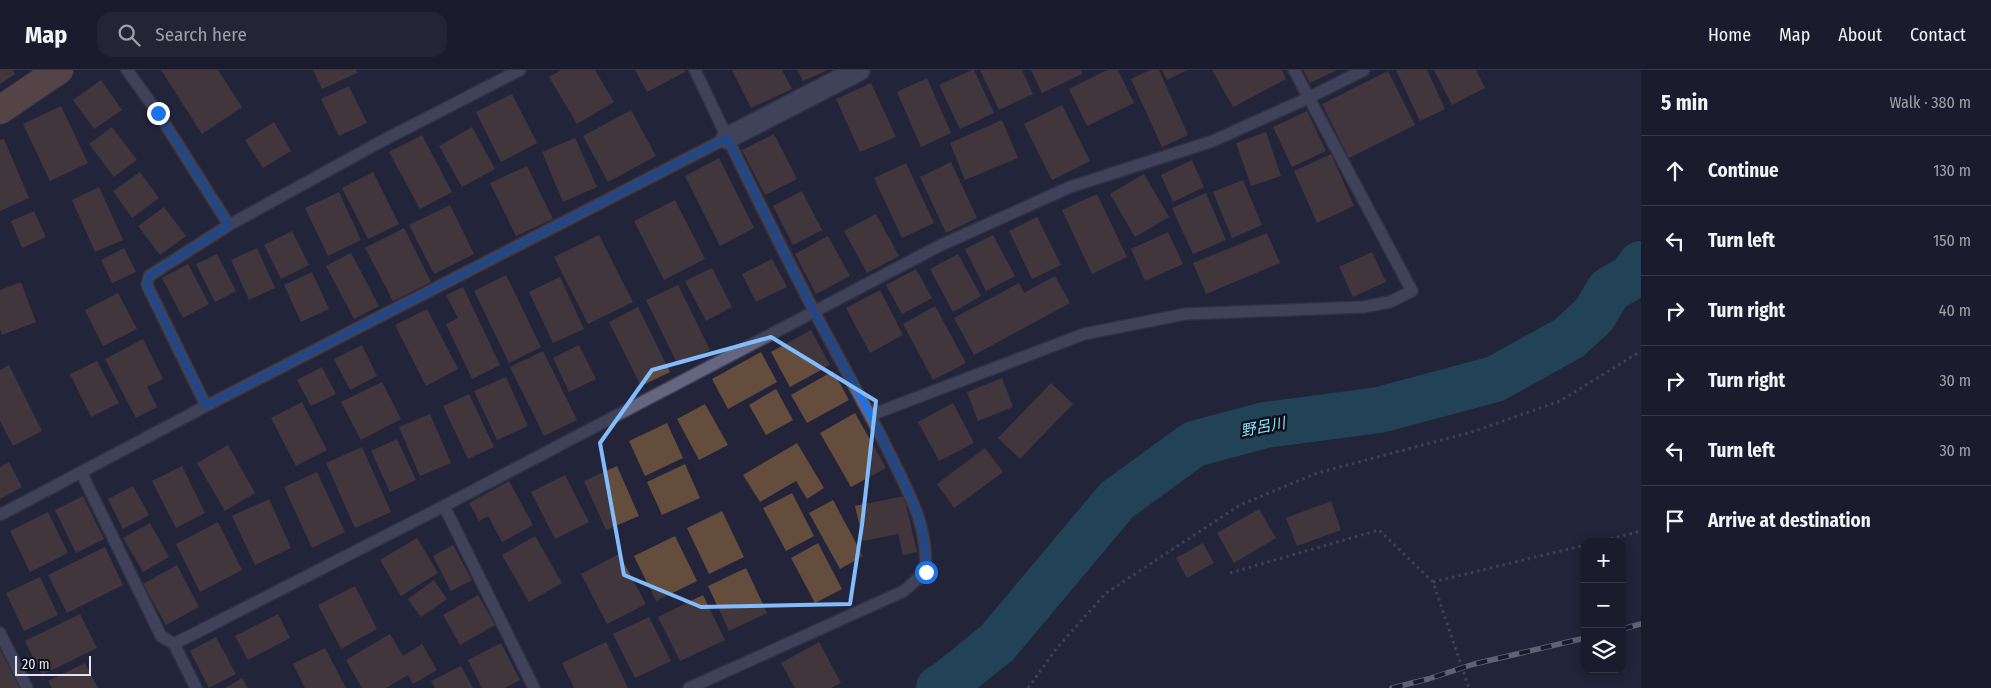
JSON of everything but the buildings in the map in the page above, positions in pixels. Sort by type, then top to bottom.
[{"type":"main road","points":[[0,110],[58,70]]},
{"type":"street","points":[[727,138],[859,70]]},
{"type":"lane","points":[[128,70],[158,113],[229,225]]},
{"type":"lane","points":[[206,406],[147,285],[149,276],[229,225],[380,142],[520,70]]},
{"type":"lane","points":[[689,688],[904,591],[926,572],[927,551],[913,501],[871,415],[815,312],[727,138],[695,70]]},
{"type":"lane","points":[[871,415],[1084,334],[1186,314],[1363,307],[1390,302],[1412,290],[1294,70]]},
{"type":"lane","points":[[174,644],[444,506],[940,246],[1070,188],[1213,141],[1308,98],[1364,70]]},
{"type":"lane","points":[[0,515],[206,406],[727,138]]},
{"type":"lane","points":[[82,472],[161,636],[174,644],[196,688]]},
{"type":"lane","points":[[444,506],[534,688]]},
{"type":"lane","points":[[0,633],[27,688]]},
{"type":"path","points":[[1028,688],[1056,649],[1106,593],[1240,505],[1317,473],[1472,432],[1560,401],[1641,351]]},
{"type":"path","points":[[1230,573],[1378,530],[1433,582],[1469,688]]},
{"type":"path","points":[[1614,538],[1641,531]]},
{"type":"path","points":[[1433,582],[1581,546]]},
{"type":"highlighted area","points":[[771,337],[876,401],[862,525],[850,604],[701,607],[624,575],[600,443],[652,370]]},
{"type":"waterway","name":"野呂川","points":[[939,688],[997,643],[1117,500],[1194,444],[1265,425],[1379,410],[1495,379],[1569,338],[1594,315],[1609,290],[1631,277],[1641,264]]},
{"type":"railway","points":[[1626,628],[1641,624]]},
{"type":"railway","points":[[1392,688],[1474,664],[1581,639]]},
{"type":"route","points":[[158,113],[229,225],[149,276],[147,285],[206,406],[727,138],[815,312],[871,415],[913,501],[922,525],[927,551],[926,572]]}]
